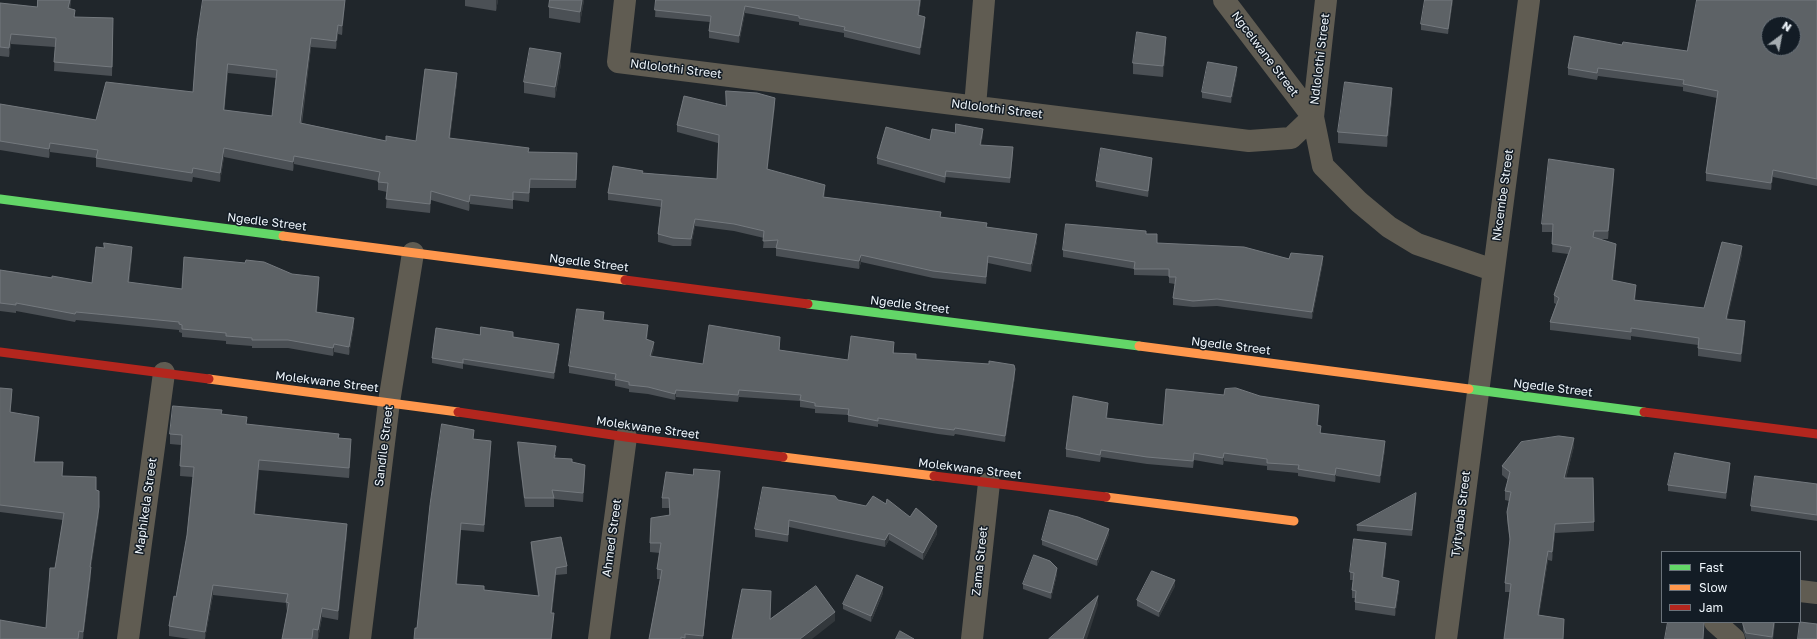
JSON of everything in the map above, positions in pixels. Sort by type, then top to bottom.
[{"type":"street","name":"Ndlolothi Street","points":[[625,0],[618,62],[1248,141],[1291,138],[1313,117],[1326,0]]},
{"type":"street","points":[[976,106],[984,0]]},
{"type":"street","name":"Ngcelwane Street","points":[[1224,0],[1313,117],[1323,166],[1359,202],[1389,228],[1417,244],[1493,270]]},
{"type":"street","name":"Nkcembe Street","points":[[1477,390],[1529,0]]},
{"type":"street","name":"Ngedle Street","points":[[0,199],[1817,434]]},
{"type":"street","name":"Sandile Street","points":[[360,639],[389,402],[413,253]]},
{"type":"street","name":"Molekwane Street","points":[[0,352],[389,402],[626,438],[1294,521]]},
{"type":"street","name":"Maphikela Street","points":[[128,639],[164,373]]},
{"type":"street","name":"Tyityaba Street","points":[[1446,639],[1477,390]]},
{"type":"street","name":"Ahmed Street","points":[[599,639],[626,438]]},
{"type":"street","name":"Zama Street","points":[[972,639],[989,483]]},
{"type":"street","points":[[1801,591],[1817,593]]},
{"type":"street","points":[[1717,623],[1734,639]]},
{"type":"building","points":[[38,0],[70,0],[68,8],[75,10],[74,17],[113,18],[112,67],[54,62],[56,38],[11,34],[9,48],[0,47],[0,3],[37,7]]},
{"type":"building","points":[[203,0],[345,0],[342,26],[338,25],[336,41],[311,38],[300,123],[386,141],[386,136],[416,141],[425,69],[457,73],[449,138],[529,148],[528,152],[577,153],[576,180],[530,179],[529,193],[513,192],[513,200],[470,195],[469,202],[431,191],[430,204],[386,199],[388,183],[378,182],[380,172],[294,156],[293,162],[224,148],[220,173],[193,168],[192,173],[96,158],[98,150],[50,143],[49,149],[0,141],[0,104],[96,120],[106,82],[193,92],[197,38]],"holes":[[[228,64],[277,70],[272,116],[224,110]]]},
{"type":"building","points":[[550,0],[582,0],[580,12],[549,7]]},
{"type":"building","points":[[656,0],[920,0],[918,15],[925,17],[920,48],[844,30],[845,27],[799,18],[799,16],[745,6],[739,36],[709,31],[711,16],[655,10]]},
{"type":"building","points":[[1425,0],[1452,0],[1448,29],[1421,24]]},
{"type":"building","points":[[1697,0],[1817,0],[1817,179],[1773,170],[1771,183],[1706,173],[1718,91],[1683,84],[1684,80],[1598,68],[1597,73],[1568,68],[1574,36],[1622,45],[1623,42],[1687,51]]},
{"type":"building","points":[[1137,32],[1166,37],[1163,66],[1133,63]]},
{"type":"building","points":[[530,48],[561,53],[555,87],[524,82]]},
{"type":"building","points":[[1208,62],[1237,67],[1231,97],[1202,92]]},
{"type":"building","points":[[1345,82],[1392,88],[1387,136],[1338,132]]},
{"type":"building","points":[[726,91],[757,93],[775,98],[767,169],[825,185],[823,197],[941,212],[940,217],[987,223],[986,227],[1037,234],[1031,264],[988,256],[986,277],[933,271],[861,255],[859,261],[776,248],[778,240],[763,241],[764,231],[734,224],[695,219],[691,239],[673,238],[658,234],[662,200],[608,193],[613,166],[643,171],[642,173],[717,179],[719,135],[677,125],[684,96],[726,106]]},
{"type":"building","points":[[956,124],[983,129],[980,145],[1013,147],[1010,178],[946,171],[945,177],[877,158],[886,127],[930,140],[932,129],[955,133]]},
{"type":"building","points":[[1101,148],[1152,158],[1148,191],[1096,181]]},
{"type":"building","points":[[1549,159],[1614,169],[1608,231],[1594,231],[1593,237],[1616,244],[1612,280],[1636,285],[1634,300],[1704,308],[1722,242],[1742,246],[1726,319],[1745,321],[1741,354],[1698,348],[1699,338],[1631,328],[1631,332],[1550,322],[1559,298],[1554,295],[1571,247],[1552,244],[1553,224],[1542,224]]},
{"type":"building","points":[[1066,224],[1146,231],[1146,234],[1157,234],[1157,243],[1244,247],[1289,259],[1291,253],[1323,256],[1312,312],[1217,299],[1193,301],[1173,298],[1176,277],[1169,277],[1169,269],[1134,269],[1135,262],[1063,250]]},
{"type":"building","points":[[104,243],[132,247],[128,282],[182,289],[184,257],[245,263],[246,260],[264,262],[292,274],[319,277],[316,312],[354,318],[349,347],[334,344],[333,348],[288,340],[252,340],[252,338],[226,336],[226,333],[182,329],[182,325],[179,324],[179,322],[76,312],[75,314],[16,303],[16,305],[0,303],[0,270],[52,278],[52,276],[92,283],[96,247],[104,248]]},
{"type":"building","points":[[577,309],[604,312],[603,320],[648,325],[646,339],[654,342],[650,356],[703,364],[709,325],[780,337],[779,350],[848,360],[851,336],[894,342],[893,353],[916,354],[916,359],[989,364],[989,361],[1014,365],[1015,369],[1005,436],[955,428],[954,430],[938,428],[878,418],[878,421],[848,415],[849,409],[815,406],[815,403],[800,400],[801,395],[739,390],[738,395],[676,390],[675,394],[648,387],[629,385],[629,382],[615,379],[616,374],[569,366]]},
{"type":"building","points":[[481,327],[513,332],[513,337],[559,344],[554,373],[463,359],[463,363],[432,358],[436,328],[480,335]]},
{"type":"building","points":[[0,388],[12,389],[10,412],[39,417],[34,462],[63,462],[62,476],[96,477],[96,490],[99,491],[99,507],[90,567],[83,632],[79,631],[78,639],[0,639],[0,620],[46,628],[50,568],[55,568],[64,513],[0,505]]},
{"type":"building","points":[[1236,388],[1260,396],[1319,405],[1317,425],[1321,426],[1320,433],[1385,441],[1380,476],[1336,468],[1335,475],[1298,469],[1299,465],[1267,463],[1267,459],[1224,453],[1223,458],[1194,453],[1193,461],[1147,457],[1101,450],[1100,455],[1066,449],[1073,396],[1108,403],[1106,418],[1163,425],[1166,389],[1224,395],[1225,389]]},
{"type":"building","points":[[173,406],[222,410],[221,414],[247,417],[246,424],[339,434],[338,438],[351,439],[349,468],[259,460],[254,514],[347,524],[338,611],[322,608],[318,630],[313,629],[312,639],[282,639],[289,603],[286,602],[288,594],[213,585],[205,632],[169,626],[174,596],[176,597],[187,535],[194,467],[180,466],[182,435],[170,434]]},
{"type":"building","points":[[442,424],[474,430],[473,439],[491,441],[484,525],[461,523],[456,584],[484,586],[484,590],[539,596],[531,542],[561,537],[567,566],[556,568],[551,613],[554,613],[551,639],[414,639],[415,628],[417,628],[430,505]]},
{"type":"building","points":[[1559,436],[1574,438],[1564,478],[1593,478],[1594,522],[1555,524],[1552,552],[1548,551],[1538,615],[1564,619],[1563,639],[1504,639],[1511,584],[1505,583],[1510,539],[1507,512],[1511,492],[1505,491],[1510,472],[1502,466],[1521,442]]},
{"type":"building","points":[[518,442],[556,446],[554,458],[572,459],[572,462],[585,465],[583,493],[552,490],[554,498],[525,498]]},
{"type":"building","points":[[1675,453],[1730,463],[1726,493],[1668,485]]},
{"type":"building","points":[[694,469],[720,471],[703,636],[685,634],[685,638],[681,637],[681,639],[649,639],[662,570],[657,569],[661,543],[650,543],[651,518],[670,515],[669,498],[662,498],[666,472],[693,475]]},
{"type":"building","points":[[1755,476],[1817,484],[1817,515],[1751,506]]},
{"type":"building","points":[[763,487],[835,496],[838,500],[866,506],[873,496],[886,504],[887,499],[910,517],[916,508],[937,526],[923,553],[889,533],[885,540],[789,520],[788,535],[755,529]]},
{"type":"building","points":[[1416,493],[1412,530],[1357,525]]},
{"type":"building","points":[[1050,510],[1078,517],[1109,529],[1097,560],[1042,540]]},
{"type":"building","points":[[1354,539],[1386,543],[1382,577],[1399,581],[1395,608],[1355,602],[1356,591],[1352,590],[1354,573],[1350,572]]},
{"type":"building","points":[[1034,555],[1050,561],[1057,568],[1051,593],[1023,584]]},
{"type":"building","points":[[1152,571],[1175,580],[1159,612],[1137,600]]},
{"type":"building","points":[[857,575],[883,587],[871,616],[843,604]]},
{"type":"building","points":[[816,586],[835,612],[800,639],[732,639],[742,589],[771,591],[770,619]]},
{"type":"building","points":[[1098,596],[1083,639],[1049,639]]},
{"type":"building","points":[[1801,622],[1817,624],[1817,639],[1798,639]]},
{"type":"building","points":[[1668,623],[1704,623],[1703,639],[1665,639]]},
{"type":"building","points":[[1743,623],[1774,623],[1772,637],[1746,633]]},
{"type":"building","points":[[900,631],[914,639],[896,639]]},
{"type":"traffic: fast","points":[[0,199],[283,236]]},
{"type":"traffic: fast","points":[[808,304],[1139,346]]},
{"type":"traffic: fast","points":[[1469,389],[1644,412]]},
{"type":"traffic: slow","points":[[283,236],[625,280]]},
{"type":"traffic: slow","points":[[1139,346],[1469,389]]},
{"type":"traffic: slow","points":[[209,379],[458,412]]},
{"type":"traffic: slow","points":[[783,457],[934,476]]},
{"type":"traffic: slow","points":[[1106,497],[1294,521]]},
{"type":"traffic: jam","points":[[625,280],[808,304]]},
{"type":"traffic: jam","points":[[0,352],[209,379]]},
{"type":"traffic: jam","points":[[458,412],[626,437],[783,457]]},
{"type":"traffic: jam","points":[[1644,412],[1817,434]]},
{"type":"traffic: jam","points":[[934,476],[1106,497]]}]
